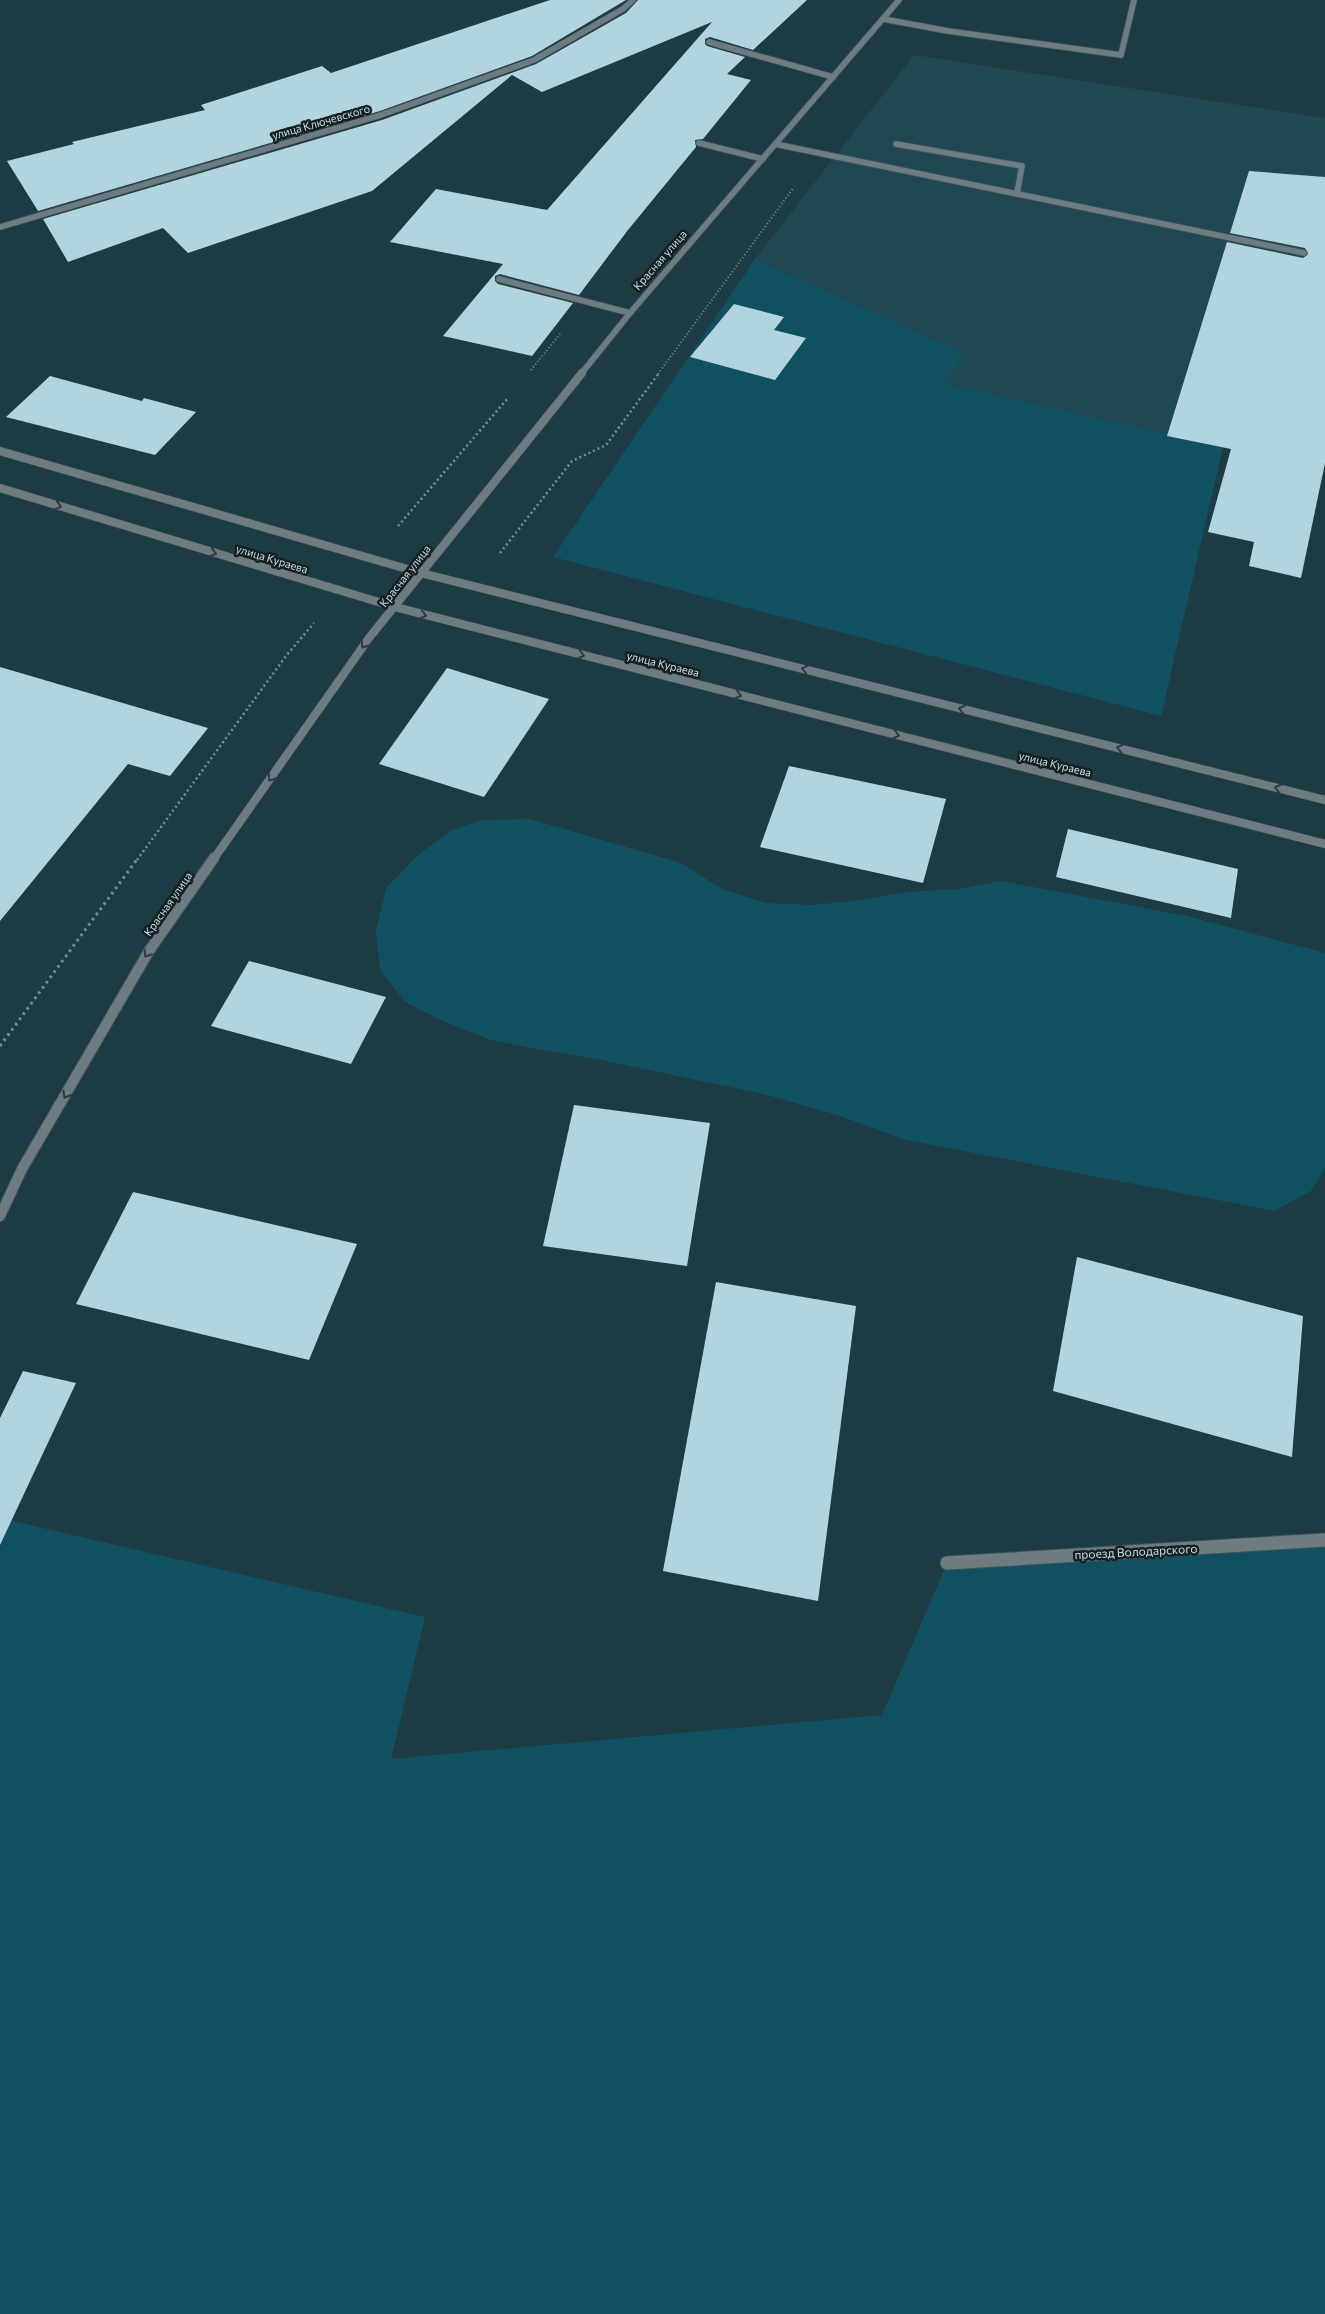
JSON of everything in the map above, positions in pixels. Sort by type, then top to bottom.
[{"type":"street","name":"улица Ключевского","points":[[0,226],[381,115],[534,60],[623,9],[633,0]]},
{"type":"street","name":"Красная улица","points":[[0,1216],[22,1170],[149,951],[369,638],[630,313],[900,0]]},
{"type":"street","points":[[883,19],[948,31],[1121,55],[1134,0]]},
{"type":"street","points":[[709,42],[833,77]]},
{"type":"street","points":[[699,143],[763,159]]},
{"type":"street","points":[[775,144],[1304,253]]},
{"type":"street","points":[[896,144],[1022,166],[1017,193]]},
{"type":"street","points":[[499,279],[630,313]]},
{"type":"street","points":[[0,451],[421,573],[1325,800]]},
{"type":"street","name":"улица Кураева","points":[[0,488],[395,608],[1325,844]]},
{"type":"street","name":"проезд Володарского","points":[[948,1563],[1325,1540]]},
{"type":"path","points":[[497,557],[572,461],[606,445],[819,152]]},
{"type":"path","points":[[0,1046],[286,656]]},
{"type":"shaded area","points":[[914,55],[1325,118],[1325,469],[1167,436],[944,384],[962,353],[755,259]]},
{"type":"shaded area","points":[[755,259],[963,353],[944,384],[1223,447],[1161,716],[553,557]]},
{"type":"shaded area","points":[[530,819],[681,863],[722,889],[766,903],[812,905],[853,901],[908,892],[959,889],[1001,881],[1187,916],[1325,953],[1325,1168],[1311,1191],[1274,1211],[906,1140],[837,1115],[767,1095],[592,1058],[491,1040],[445,1022],[405,1002],[380,969],[376,931],[386,888],[419,854],[452,830],[482,820]]},
{"type":"shaded area","points":[[0,1518],[425,1617],[391,1759],[882,1715],[947,1563],[1325,1540],[1325,2314],[0,2314]]},
{"type":"building","points":[[550,0],[626,0],[532,56],[380,111],[38,211],[7,161],[74,144],[72,142],[205,110],[201,105],[322,66],[331,73]]},
{"type":"building","points":[[638,0],[807,0],[753,50],[710,37],[705,39],[707,46],[745,57],[727,74],[751,80],[703,139],[695,140],[696,147],[628,230],[579,295],[500,274],[495,276],[495,281],[498,284],[573,303],[532,356],[443,336],[503,264],[390,242],[436,189],[547,210],[712,22],[542,92],[512,75],[372,191],[188,253],[163,228],[68,262],[43,219],[382,120],[536,64],[626,13]]},
{"type":"building","points":[[1249,171],[1325,177],[1325,463],[1301,578],[1249,566],[1254,542],[1208,532],[1231,449],[1167,436],[1227,242],[1303,258],[1308,254],[1305,248],[1230,233]]},
{"type":"building","points":[[734,304],[784,317],[774,330],[806,338],[775,380],[690,357]]},
{"type":"building","points":[[50,376],[142,401],[144,398],[196,412],[155,455],[6,417]]},
{"type":"building","points":[[0,667],[208,728],[170,776],[128,764],[0,921]]},
{"type":"building","points":[[447,668],[549,699],[484,797],[379,764]]},
{"type":"building","points":[[789,766],[946,799],[923,883],[760,847]]},
{"type":"building","points":[[1068,829],[1238,869],[1231,918],[1056,877]]},
{"type":"building","points":[[249,961],[386,997],[351,1064],[211,1026]]},
{"type":"building","points":[[574,1105],[710,1123],[687,1266],[543,1246]]},
{"type":"building","points":[[133,1192],[357,1244],[309,1360],[76,1304]]},
{"type":"building","points":[[1077,1257],[1303,1316],[1292,1457],[1053,1391]]},
{"type":"building","points":[[716,1282],[856,1306],[818,1601],[663,1571]]},
{"type":"building","points":[[23,1371],[76,1383],[0,1545],[0,1418]]}]
